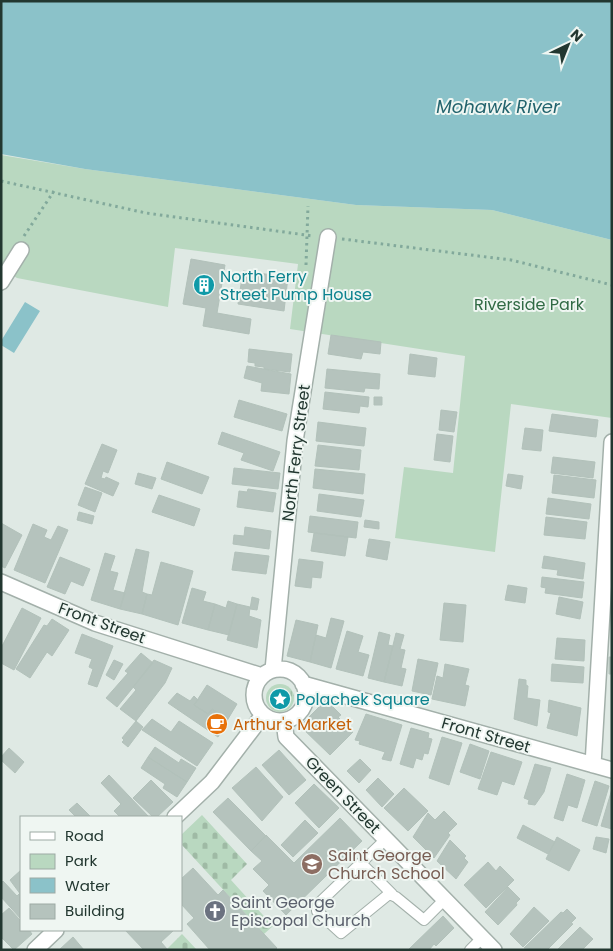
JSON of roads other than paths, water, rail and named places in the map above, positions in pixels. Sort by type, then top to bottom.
[{"type":"street","name":"North Ferry Street","points":[[267,673],[295,441],[328,237]]},
{"type":"street","points":[[1,282],[21,250]]},
{"type":"street","points":[[593,765],[612,442]]},
{"type":"street","name":"Front Street","points":[[1,582],[95,623],[267,673],[291,671],[303,684],[612,770]]},
{"type":"street","points":[[267,673],[254,692],[254,701],[264,716],[270,719],[284,721],[298,714],[305,700],[303,684]]},
{"type":"street","points":[[176,816],[212,782],[264,716]]},
{"type":"street","name":"Green Street","points":[[284,721],[286,737],[494,950]]},
{"type":"street","points":[[35,950],[55,931]]},
{"type":"lane","points":[[386,839],[318,904],[317,911],[338,932],[346,932],[392,894]]},
{"type":"lane","points":[[360,863],[392,894],[424,920],[445,899]]},
{"type":"lane","points":[[470,950],[482,938]]},
{"type":"water","name":"Mohawk River","points":[[1,1],[612,1],[612,240],[492,210],[356,205],[85,169],[1,154]]},
{"type":"water","points":[[25,302],[40,311],[14,353],[1,345],[1,341]]},
{"type":"place","name":"North Ferry Street Pump House","points":[[204,285]]},
{"type":"place","name":"Polachek Square","points":[[280,699]]},
{"type":"place","name":"Arthur's Market","points":[[217,724]]},
{"type":"place","name":"Saint George Church School","points":[[312,864]]},
{"type":"place","name":"Saint George Episcopal Church","points":[[215,911]]},
{"type":"park label","name":"Riverside Park","points":[[529,304]]}]
